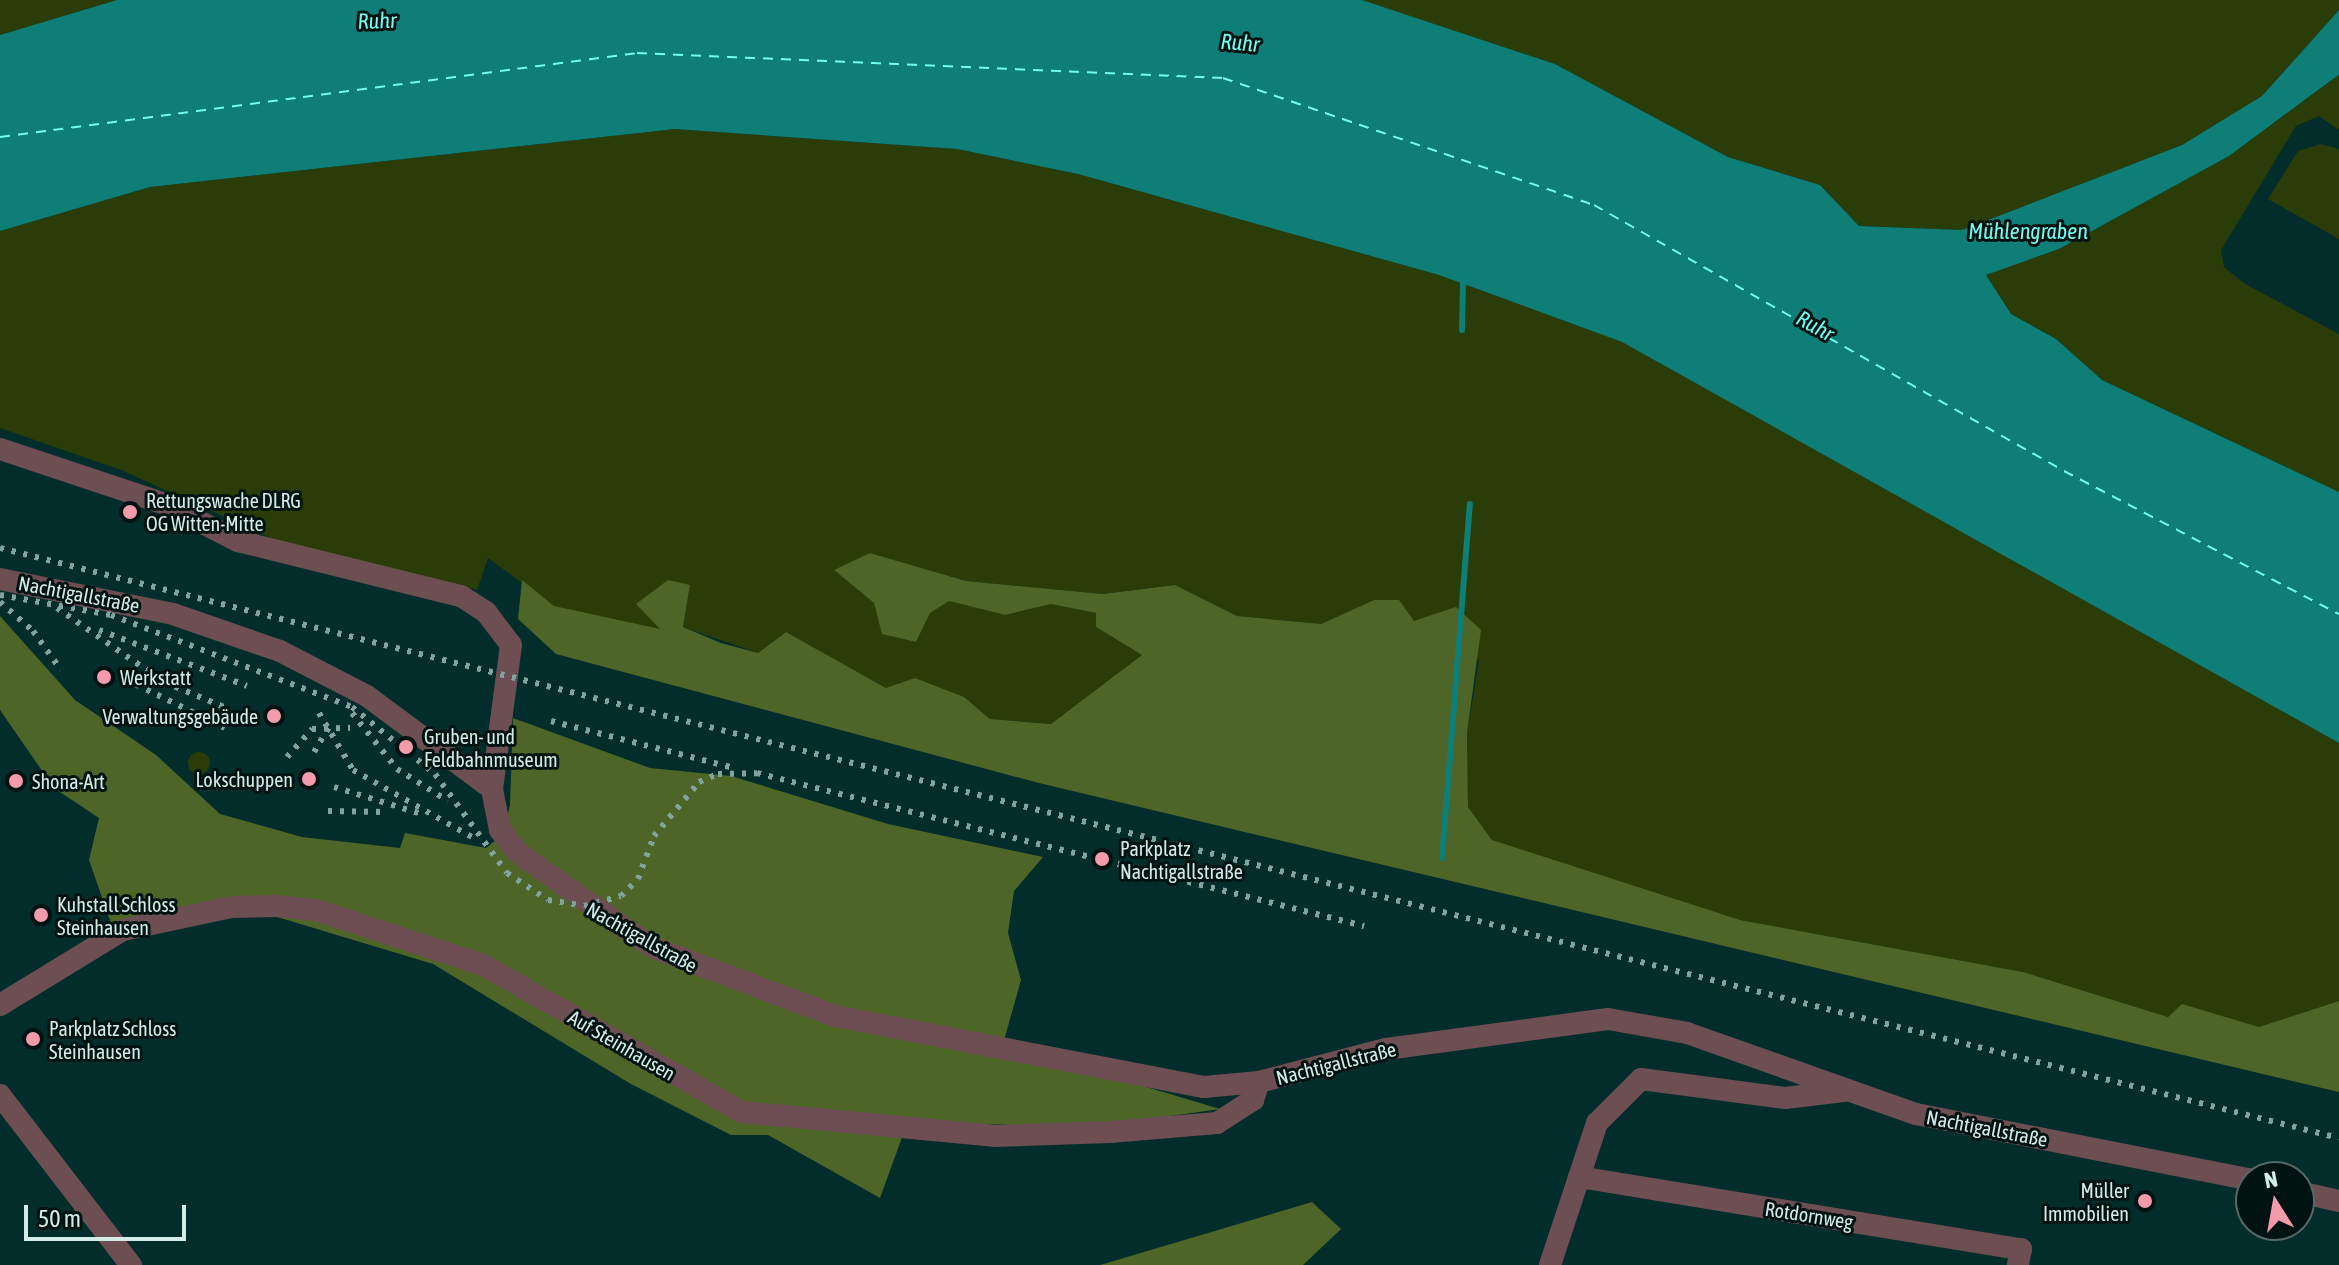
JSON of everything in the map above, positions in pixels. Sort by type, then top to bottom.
[{"type":"street","name":"Nachtigallstraße","points":[[0,449],[165,504],[238,541],[461,596],[486,612],[511,645],[492,789],[500,830],[541,873],[701,971],[835,1016],[1204,1087],[1259,1082],[1386,1049],[1608,1019],[1687,1033],[1916,1114],[2235,1177]]},
{"type":"street","name":"Nachtigallstraße","points":[[0,579],[173,614],[280,651],[367,696],[492,789]]},
{"type":"street","name":"Auf Steinhausen","points":[[0,1005],[123,930],[232,907],[277,906],[316,910],[471,960],[742,1112],[946,1133],[1110,1132],[1217,1123],[1253,1100],[1259,1082]]},
{"type":"street","points":[[1550,1265],[1597,1123],[1641,1079],[1785,1098],[1845,1091]]},
{"type":"street","points":[[0,1095],[131,1265]]},
{"type":"street","name":"Rotdornweg","points":[[1579,1177],[2021,1249],[2018,1265]]},
{"type":"street","points":[[2315,1196],[2339,1201]]},
{"type":"green space","points":[[0,0],[117,0],[0,35]]},
{"type":"green space","points":[[1362,0],[2339,0],[2339,10],[2262,96],[2182,145],[1962,230],[1859,226],[1820,185],[1728,157],[1555,64]]},
{"type":"green space","points":[[2339,75],[2339,130],[2319,116],[2296,126],[2221,250],[2224,267],[2245,284],[2339,334],[2339,492],[2102,380],[2056,339],[2011,314],[1986,275],[2059,249],[2229,156]]},
{"type":"green space","points":[[675,129],[957,149],[1078,174],[1439,275],[1622,342],[2339,743],[2339,1001],[2259,1027],[2182,1005],[2168,1017],[2023,972],[1740,920],[1536,858],[1492,840],[1468,807],[1467,733],[1479,660],[1374,600],[1321,624],[1237,616],[1175,585],[1103,594],[966,581],[870,553],[835,571],[874,603],[883,634],[916,642],[930,613],[949,601],[1005,615],[1051,604],[1096,613],[1096,627],[1142,655],[1052,724],[990,719],[964,697],[886,688],[786,632],[758,653],[683,627],[690,585],[637,605],[662,630],[612,622],[554,606],[488,558],[477,590],[280,542],[121,470],[0,428],[0,231],[150,187]]},
{"type":"green space","points":[[2321,144],[2339,149],[2339,239],[2268,199],[2298,151]]},
{"type":"green space","points":[[870,553],[966,581],[1103,594],[1175,585],[1237,616],[1321,624],[1374,600],[1399,600],[1414,621],[1456,607],[1481,630],[1467,733],[1468,807],[1492,840],[1740,920],[2023,972],[2168,1017],[2182,1004],[2259,1027],[2339,1001],[2339,1092],[1039,783],[556,654],[518,619],[522,580],[554,606],[660,629],[636,604],[668,580],[690,585],[683,627],[721,643],[758,653],[786,632],[886,688],[915,678],[964,697],[990,719],[1051,724],[1142,655],[1096,627],[1096,613],[1051,604],[1005,615],[949,601],[930,613],[916,642],[882,634],[874,603],[834,570]]},
{"type":"green space","points":[[0,616],[75,700],[156,755],[220,814],[302,837],[400,848],[405,833],[486,848],[503,834],[510,805],[513,718],[650,768],[731,776],[888,824],[1043,857],[1014,891],[1008,933],[1021,980],[1003,1044],[1220,1109],[1086,1128],[908,1121],[880,1198],[768,1135],[731,1135],[631,1084],[433,964],[231,903],[113,929],[89,860],[99,818],[54,788],[0,710]]},
{"type":"green space","points":[[195,752],[203,752],[210,763],[203,774],[195,774],[188,767],[188,759]]},
{"type":"green space","points":[[1312,1202],[1341,1229],[1303,1265],[1100,1265]]},
{"type":"water","points":[[117,0],[1362,0],[1555,64],[1728,157],[1820,185],[1859,226],[1962,230],[2182,145],[2262,96],[2339,10],[2339,75],[2229,156],[2059,249],[1986,275],[2011,314],[2056,339],[2102,380],[2339,492],[2339,743],[1622,342],[1439,275],[1078,174],[957,149],[675,129],[150,187],[0,231],[0,35]]},
{"type":"waterway","points":[[1462,330],[1463,281]]},
{"type":"waterway","points":[[1442,858],[1470,504]]},
{"type":"ferry route","points":[[0,137],[637,53],[1223,78],[1594,205],[2064,471],[2339,614]]},
{"type":"railway","points":[[0,548],[2339,1138]]},
{"type":"railway","points":[[0,595],[111,615],[352,707],[435,774],[507,873],[548,900],[584,906],[621,896],[638,879],[654,836],[699,782],[718,774],[757,773],[1364,926]]},
{"type":"railway","points":[[0,602],[33,631],[61,670]]},
{"type":"railway","points":[[57,608],[164,682],[224,707]]},
{"type":"railway","points":[[99,630],[247,686]]},
{"type":"railway","points":[[125,679],[225,728]]},
{"type":"railway","points":[[319,713],[353,770],[472,837]]},
{"type":"railway","points":[[352,713],[397,769],[448,801]]},
{"type":"railway","points":[[551,721],[734,768]]},
{"type":"railway","points":[[314,752],[332,722]]},
{"type":"railway","points":[[287,757],[312,729],[350,728]]},
{"type":"railway","points":[[334,787],[422,814]]},
{"type":"railway","points":[[328,811],[386,812]]},
{"type":"place","name":"Rettungswache DLRG OG Witten-Mitte","points":[[130,512]]},
{"type":"place","name":"Werkstatt","points":[[104,677]]},
{"type":"place","name":"Verwaltungsgebäude","points":[[274,716]]},
{"type":"place","name":"Gruben- und Feldbahnmuseum","points":[[406,747]]},
{"type":"place","name":"Lokschuppen","points":[[309,779]]},
{"type":"place","name":"Shona-Art","points":[[16,781]]},
{"type":"place","name":"Parkplatz Nachtigallstraße","points":[[1102,859]]},
{"type":"place","name":"Kuhstall Schloss Steinhausen","points":[[41,915]]},
{"type":"place","name":"Parkplatz Schloss Steinhausen","points":[[33,1039]]},
{"type":"place","name":"Müller Immobilien","points":[[2145,1201]]},
{"type":"water label","name":"Ruhr","points":[[377,21]]},
{"type":"water label","name":"Ruhr","points":[[1240,43]]},
{"type":"water label","name":"Mühlengraben","points":[[2028,232]]},
{"type":"water label","name":"Ruhr","points":[[1815,326]]}]
